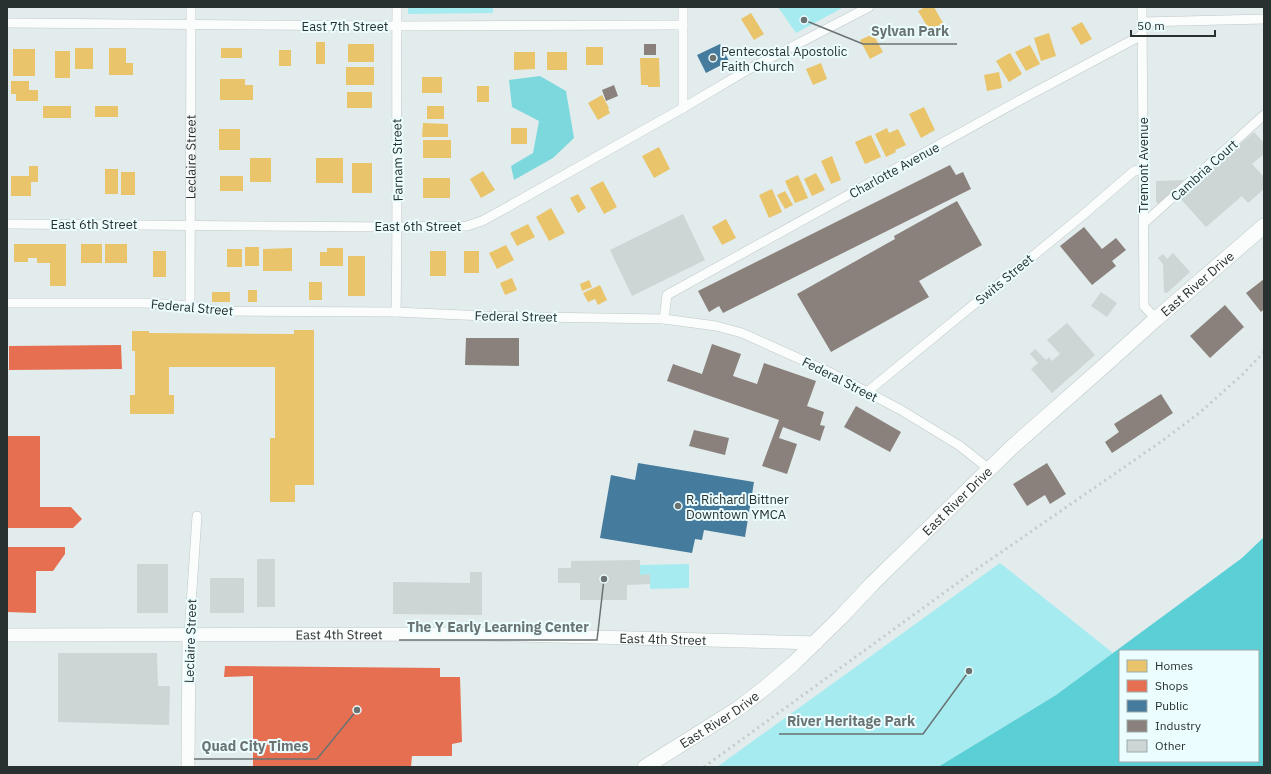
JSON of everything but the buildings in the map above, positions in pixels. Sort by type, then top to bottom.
[{"type":"main road","name":"East River Drive","points":[[645,767],[739,708],[766,687],[816,643],[873,582],[1011,448],[1156,319],[1264,226]]},
{"type":"main road","name":"East 4th Street","points":[[7,634],[483,634],[816,643]]},
{"type":"main road","name":"Leclaire Street","points":[[188,767],[189,634]]},
{"type":"street","name":"Leclaire Street","points":[[190,308],[191,7]]},
{"type":"street","name":"Farnam Street","points":[[396,312],[398,227],[396,125],[397,7]]},
{"type":"street","points":[[683,7],[683,108]]},
{"type":"street","name":"East 6th Street","points":[[7,224],[190,224],[398,227],[467,226],[482,221],[683,108],[749,68],[869,7]]},
{"type":"street","name":"Tremont Avenue","points":[[1142,7],[1144,306],[1156,319]]},
{"type":"street","points":[[1142,22],[1264,19]]},
{"type":"street","name":"East 7th Street","points":[[7,23],[397,26],[683,25]]},
{"type":"street","name":"Charlotte Avenue","points":[[664,319],[667,295],[1142,34]]},
{"type":"street","name":"Cambria Court","points":[[1143,224],[1264,116]]},
{"type":"street","name":"Swits Street","points":[[867,392],[1083,215],[1134,171],[1143,169]]},
{"type":"street","name":"Federal Street","points":[[7,303],[145,303],[220,311],[396,312],[484,316],[664,319],[716,326],[742,333],[829,372],[901,410],[960,446],[989,469]]},
{"type":"street","name":"Leclaire Street","points":[[189,634],[197,516]]},
{"type":"shaded area","points":[[408,7],[493,7],[493,13],[408,14]]},
{"type":"shaded area","points":[[778,7],[844,7],[796,33]]},
{"type":"shaded area","points":[[540,76],[566,91],[574,138],[553,158],[514,180],[511,166],[533,153],[539,121],[512,107],[509,80]]},
{"type":"shaded area","points":[[1264,537],[1264,767],[938,767],[1056,695],[1242,558]]},
{"type":"shaded area","points":[[1000,563],[1113,653],[1056,695],[938,767],[717,767]]},
{"type":"shaded area","points":[[689,564],[689,588],[650,589],[650,575],[640,575],[640,565]]},
{"type":"railway","points":[[704,767],[974,571],[1162,441],[1198,414],[1242,375],[1264,352]]},
{"type":"place","name":"Sylvan Park","points":[[804,20]]},
{"type":"place","name":"Pentecostal Apostolic Faith Church","points":[[713,58]]},
{"type":"place","name":"R. Richard Bittner Downtown YMCA","points":[[678,506]]},
{"type":"place","name":"The Y Early Learning Center","points":[[604,579]]},
{"type":"place","name":"River Heritage Park","points":[[969,671]]},
{"type":"place","name":"Quad City Times","points":[[357,710]]}]
